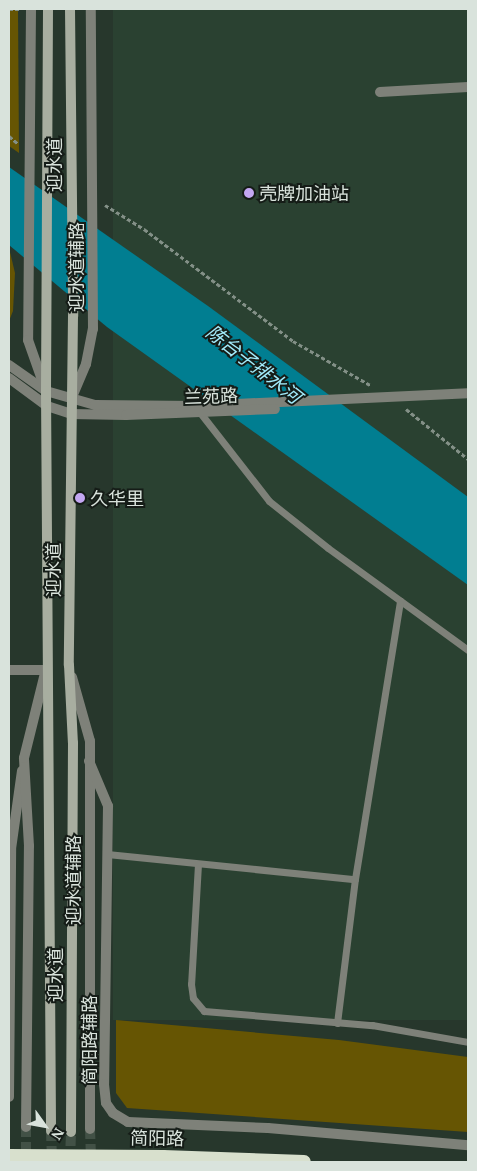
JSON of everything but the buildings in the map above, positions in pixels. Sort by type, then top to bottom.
[{"type":"highway","name":"简阳路","points":[[9,1156],[163,1157],[304,1162]]},
{"type":"main road","name":"迎水道","points":[[48,9],[48,300],[46,391],[51,1131]]},
{"type":"main road","name":"迎水道","points":[[70,9],[70,199],[73,316],[69,665],[73,743],[71,1132]]},
{"type":"street","points":[[30,9],[28,340],[46,391]]},
{"type":"street","name":"迎水道辅路","points":[[71,400],[86,364],[93,324],[91,9]]},
{"type":"street","points":[[380,92],[468,87]]},
{"type":"street","name":"兰苑路","points":[[9,365],[46,391],[71,400],[119,406],[200,408],[216,412],[351,402],[389,396],[468,392]]},
{"type":"street","name":"兰苑路","points":[[9,378],[47,406],[71,414],[468,399]]},
{"type":"street","name":"迎水道辅路","points":[[69,665],[90,741],[90,1129]]},
{"type":"street","points":[[9,670],[47,666],[24,758],[11,849],[9,1097]]},
{"type":"street","points":[[24,758],[29,846],[26,1127]]},
{"type":"street","name":"简阳路辅路","points":[[89,760],[108,806],[104,1084],[106,1102],[114,1113],[128,1122],[277,1129],[468,1146]]},
{"type":"lane","points":[[200,408],[269,501],[400,601],[468,650]]},
{"type":"lane","points":[[337,1023],[354,879],[400,601]]},
{"type":"lane","points":[[107,854],[354,879]]},
{"type":"lane","points":[[198,864],[193,998],[204,1012],[337,1023],[468,1042]]},
{"type":"path","points":[[92,200],[144,229],[293,341],[389,396]]},
{"type":"path","points":[[398,402],[468,459]]},
{"type":"shaded area","points":[[9,9],[18,9],[19,153],[9,146]]},
{"type":"shaded area","points":[[113,9],[468,9],[468,1020],[113,1020]]},
{"type":"shaded area","points":[[9,248],[15,273],[13,311],[9,321]]},
{"type":"shaded area","points":[[116,1020],[339,1040],[468,1057],[468,1132],[127,1108],[116,1093]]},
{"type":"water","name":"陈台子排水河","points":[[9,167],[208,306],[468,497],[468,585],[107,327],[9,245]]},
{"type":"tunnel","points":[[26,1127],[26,1161]]},
{"type":"tunnel","points":[[90,1129],[91,1161]]},
{"type":"tunnel","points":[[51,1131],[52,1162]]},
{"type":"tunnel","points":[[70,1161],[71,1132]]},
{"type":"place","name":"壳牌加油站","points":[[249,193]]},
{"type":"place","name":"久华里","points":[[80,498]]}]
